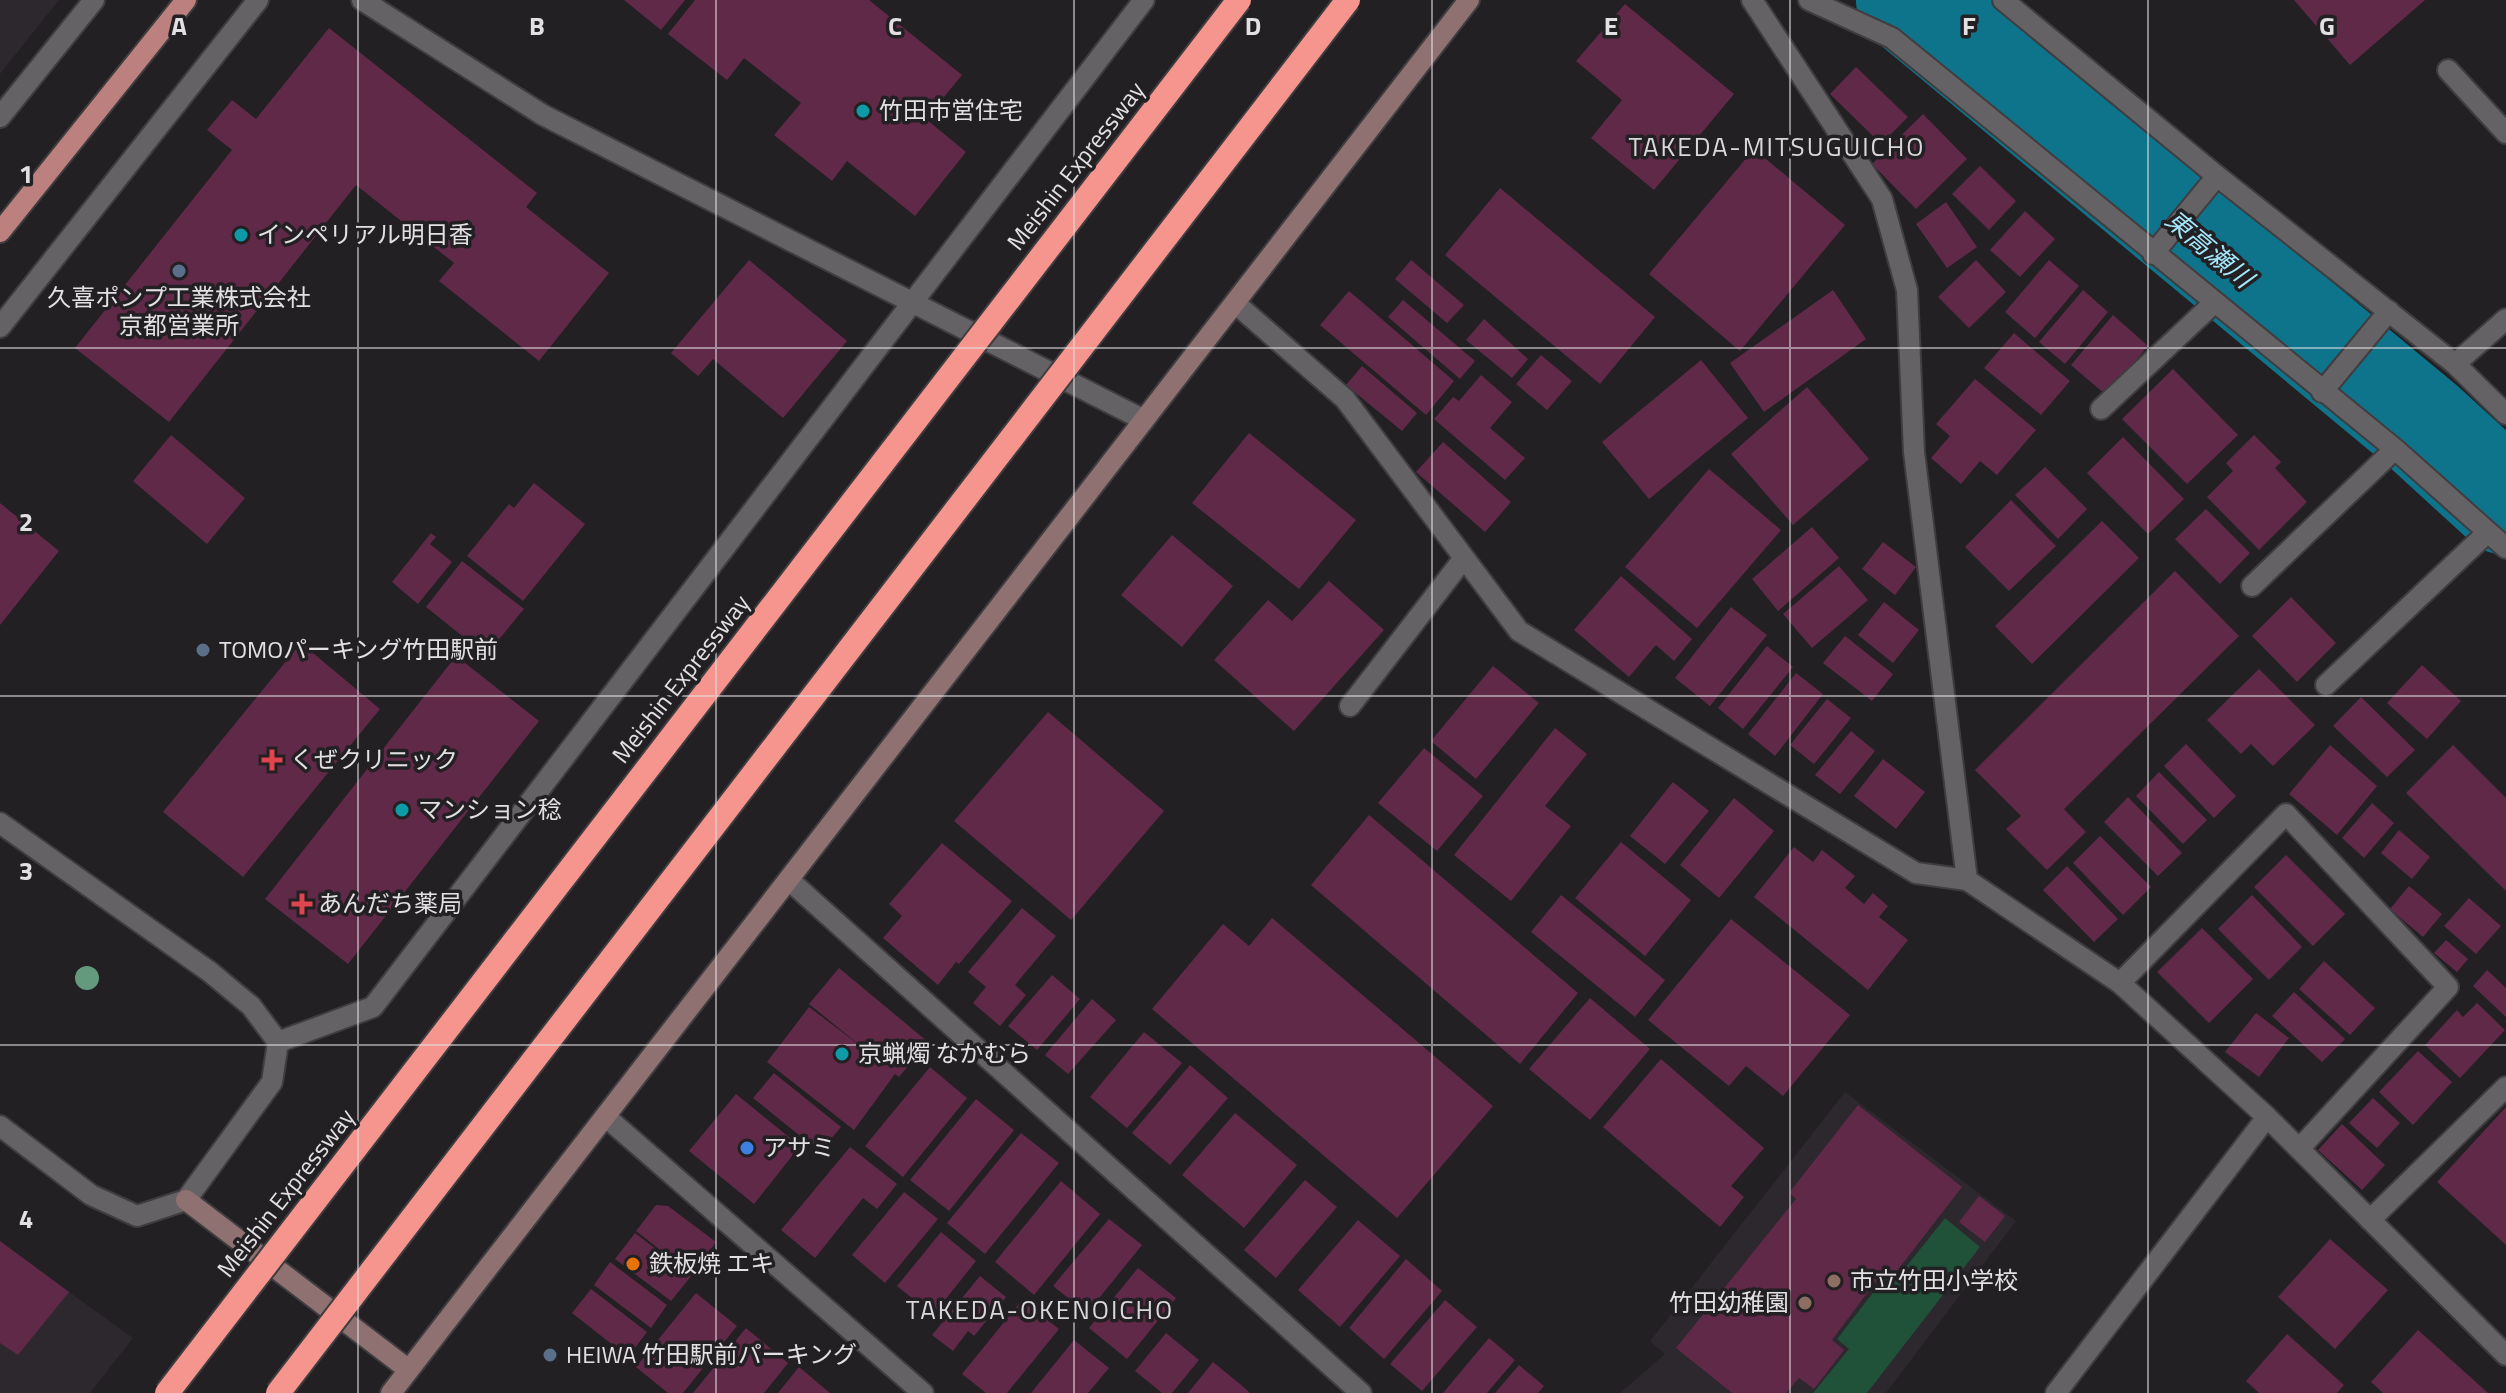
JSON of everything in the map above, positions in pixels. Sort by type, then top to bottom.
[{"type":"highway","name":"Meishin Expressway","points":[[167,1393],[1239,0]]},
{"type":"highway","points":[[278,1393],[1348,0]]},
{"type":"main road","points":[[0,232],[186,0]]},
{"type":"street","points":[[0,117],[94,0]]},
{"type":"street","points":[[0,327],[258,0]]},
{"type":"street","points":[[362,0],[543,115],[1144,420]]},
{"type":"street","points":[[278,1042],[373,1007],[1144,0]]},
{"type":"street","points":[[391,1393],[1469,0]]},
{"type":"street","points":[[1752,0],[1882,199],[1907,290],[1914,452],[1967,880]]},
{"type":"street","points":[[1809,0],[1892,38],[2395,449],[2506,548]]},
{"type":"street","points":[[2003,0],[2217,176],[2455,364],[2506,414]]},
{"type":"street","points":[[2448,70],[2506,133]]},
{"type":"street","points":[[2153,254],[2217,176]]},
{"type":"street","points":[[2101,409],[2215,302]]},
{"type":"street","points":[[1235,303],[1345,399],[1519,631],[1916,873],[1967,880],[2120,983],[2267,1117],[2506,1355]]},
{"type":"street","points":[[2322,392],[2389,311]]},
{"type":"street","points":[[2455,364],[2506,319]]},
{"type":"street","points":[[2252,586],[2395,449]]},
{"type":"street","points":[[2326,685],[2488,532]]},
{"type":"street","points":[[1350,706],[1464,558]]},
{"type":"street","points":[[2120,983],[2286,814],[2448,987],[2299,1149]]},
{"type":"street","points":[[0,823],[210,972],[251,1006],[278,1042],[272,1082],[186,1200],[137,1216],[91,1195],[0,1126]]},
{"type":"street","points":[[789,880],[1361,1393]]},
{"type":"street","points":[[2370,1220],[2506,1087]]},
{"type":"street","points":[[606,1117],[923,1393]]},
{"type":"street","points":[[2056,1393],[2267,1117]]},
{"type":"street","points":[[186,1200],[409,1370]]},
{"type":"shaded area","points":[[0,0],[59,0],[0,74]]},
{"type":"shaded area","name":"市立竹田小学校","points":[[1845,1092],[2016,1221],[1886,1393],[1620,1393],[1665,1354],[1650,1341]]},
{"type":"shaded area","points":[[0,1242],[133,1338],[90,1393],[0,1393]]},
{"type":"green space","points":[[1945,1218],[1980,1247],[1867,1393],[1813,1393],[1849,1349],[1837,1339],[1886,1276],[1894,1282]]},
{"type":"building","points":[[624,0],[685,0],[661,30]]},
{"type":"building","name":"竹田市営住宅","points":[[695,0],[869,0],[962,75],[926,119],[966,152],[915,216],[847,161],[832,181],[774,135],[801,103],[744,58],[727,80],[668,34]]},
{"type":"building","points":[[2294,0],[2425,0],[2350,65]]},
{"type":"building","points":[[1625,4],[1734,94],[1654,190],[1591,138],[1622,100],[1576,61]]},
{"type":"building","name":"インペリアル明日香","points":[[329,28],[537,193],[526,207],[609,273],[539,361],[439,281],[454,263],[356,185],[169,422],[75,348],[232,150],[207,130],[232,100],[256,119]]},
{"type":"building","points":[[1856,67],[1908,117],[1881,144],[1830,94]]},
{"type":"building","points":[[1923,114],[1967,159],[1916,209],[1872,164]]},
{"type":"building","points":[[1754,149],[1845,225],[1740,351],[1649,274]]},
{"type":"building","points":[[1980,166],[2016,201],[1989,230],[1952,194]]},
{"type":"building","points":[[1500,188],[1655,317],[1600,384],[1445,255]]},
{"type":"building","points":[[1946,202],[1977,247],[1947,268],[1916,224]]},
{"type":"building","points":[[2025,211],[2055,239],[2020,277],[1990,250]]},
{"type":"building","points":[[749,260],[847,341],[783,418],[713,359],[698,376],[671,353]]},
{"type":"building","points":[[1411,260],[1464,305],[1447,323],[1395,279]]},
{"type":"building","points":[[1976,260],[2006,292],[1969,328],[1938,297]]},
{"type":"building","points":[[2049,260],[2079,286],[2035,338],[2005,312]]},
{"type":"building","points":[[1833,290],[1866,339],[1764,412],[1730,363]]},
{"type":"building","points":[[2083,290],[2108,312],[2065,364],[2039,342]]},
{"type":"building","points":[[1349,291],[1454,381],[1426,415],[1320,325]]},
{"type":"building","points":[[1403,300],[1475,361],[1460,379],[1388,317]]},
{"type":"building","points":[[2113,315],[2148,346],[2106,395],[2071,365]]},
{"type":"building","points":[[1484,319],[1528,359],[1512,378],[1466,340]]},
{"type":"building","points":[[2014,333],[2070,381],[2041,415],[1984,368]]},
{"type":"building","points":[[1541,355],[1572,381],[1547,410],[1516,384]]},
{"type":"building","points":[[1701,360],[1748,418],[1649,499],[1602,442]]},
{"type":"building","points":[[1362,366],[1417,413],[1402,431],[1346,385]]},
{"type":"building","points":[[2173,369],[2238,435],[2187,484],[2122,419]]},
{"type":"building","points":[[1481,375],[1512,402],[1490,428],[1525,458],[1505,480],[1434,419],[1453,397],[1459,401]]},
{"type":"building","points":[[1975,379],[2036,430],[1997,475],[1980,461],[1961,484],[1931,458],[1950,436],[1936,424]]},
{"type":"building","points":[[1807,387],[1869,459],[1793,525],[1731,454]]},
{"type":"building","points":[[1249,433],[1356,520],[1299,589],[1192,503]]},
{"type":"building","points":[[171,435],[245,498],[207,544],[133,481]]},
{"type":"building","points":[[2254,435],[2281,462],[2275,468],[2307,502],[2259,550],[2207,497],[2233,471],[2226,463]]},
{"type":"building","points":[[2123,437],[2184,499],[2148,534],[2087,473]]},
{"type":"building","points":[[1443,442],[1511,502],[1485,532],[1416,472]]},
{"type":"building","points":[[2045,467],[2087,509],[2058,539],[2015,495]]},
{"type":"building","points":[[1709,469],[1781,530],[1697,628],[1625,567]]},
{"type":"building","points":[[534,483],[585,524],[523,601],[467,556],[509,504],[514,508]]},
{"type":"building","points":[[2011,500],[2056,546],[2009,591],[1965,547]]},
{"type":"building","points":[[0,503],[59,551],[0,625]]},
{"type":"building","points":[[2206,509],[2250,553],[2220,584],[2175,539]]},
{"type":"building","points":[[2102,521],[2139,558],[2032,664],[1995,626]]},
{"type":"building","points":[[1812,527],[1839,558],[1778,611],[1752,579]]},
{"type":"building","points":[[431,533],[436,537],[430,544],[452,562],[418,604],[392,582]]},
{"type":"building","points":[[1172,535],[1233,586],[1182,647],[1121,595]]},
{"type":"building","points":[[1883,542],[1916,567],[1895,595],[1862,569]]},
{"type":"building","points":[[462,561],[524,609],[486,655],[426,607]]},
{"type":"building","points":[[1839,566],[1868,600],[1812,648],[1783,614]]},
{"type":"building","points":[[2175,571],[2239,636],[2064,809],[2086,832],[2047,870],[2006,829],[2021,816],[1975,770]]},
{"type":"building","points":[[1621,576],[1692,639],[1674,661],[1656,645],[1629,677],[1574,630]]},
{"type":"building","points":[[1329,581],[1384,630],[1294,731],[1214,660],[1268,600],[1292,621]]},
{"type":"building","points":[[2291,597],[2336,643],[2297,682],[2252,636]]},
{"type":"building","points":[[1884,602],[1919,630],[1893,663],[1858,635]]},
{"type":"building","points":[[1731,607],[1767,635],[1710,706],[1675,678]]},
{"type":"building","points":[[1845,636],[1893,674],[1872,701],[1823,663]]},
{"type":"building","name":"くぜクリニック","points":[[301,643],[380,709],[243,877],[163,812]]},
{"type":"building","points":[[1767,646],[1793,667],[1743,729],[1718,708]]},
{"type":"building","name":"マンション稔","points":[[456,656],[539,721],[348,964],[265,899]]},
{"type":"building","points":[[2422,665],[2461,701],[2427,739],[2387,703]]},
{"type":"building","points":[[1493,666],[1539,703],[1476,779],[1431,741]]},
{"type":"building","points":[[2259,669],[2315,725],[2273,766],[2251,744],[2241,754],[2207,720]]},
{"type":"building","points":[[1796,673],[1823,694],[1775,756],[1748,734]]},
{"type":"building","points":[[2361,697],[2415,750],[2387,777],[2333,726]]},
{"type":"building","points":[[1827,699],[1851,718],[1814,764],[1790,745]]},
{"type":"building","points":[[1048,712],[1164,811],[1071,920],[954,821]]},
{"type":"building","points":[[1555,728],[1587,754],[1545,806],[1571,826],[1511,901],[1454,855]]},
{"type":"building","points":[[1851,731],[1875,751],[1840,794],[1815,775]]},
{"type":"building","points":[[2186,744],[2236,796],[2214,818],[2164,766]]},
{"type":"building","points":[[2330,745],[2377,786],[2337,835],[2289,794]]},
{"type":"building","points":[[2453,745],[2506,798],[2506,891],[2406,793]]},
{"type":"building","points":[[1424,748],[1483,796],[1437,851],[1378,803]]},
{"type":"building","points":[[1883,759],[1925,792],[1896,829],[1854,796]]},
{"type":"building","points":[[2159,772],[2207,820],[2183,844],[2136,796]]},
{"type":"building","points":[[1673,782],[1709,811],[1665,864],[1630,836]]},
{"type":"building","points":[[2128,797],[2182,853],[2158,876],[2104,822]]},
{"type":"building","points":[[1734,798],[1774,831],[1719,898],[1680,865]]},
{"type":"building","points":[[2372,803],[2394,823],[2364,858],[2342,838]]},
{"type":"building","points":[[1369,815],[1578,993],[1520,1064],[1311,885]]},
{"type":"building","points":[[2399,830],[2430,857],[2412,879],[2381,853]]},
{"type":"building","points":[[2100,836],[2151,887],[2123,915],[2073,863]]},
{"type":"building","points":[[1621,842],[1691,900],[1645,956],[1575,898]]},
{"type":"building","points":[[942,843],[1012,901],[938,985],[883,938],[902,916],[889,904]]},
{"type":"building","points":[[1794,847],[1813,862],[1822,850],[1855,876],[1845,888],[1864,904],[1873,893],[1888,906],[1879,917],[1908,940],[1868,990],[1754,897]]},
{"type":"building","points":[[2286,855],[2345,914],[2313,946],[2254,887]]},
{"type":"building","points":[[2067,866],[2118,919],[2094,942],[2043,890]]},
{"type":"building","points":[[2409,886],[2442,914],[2423,937],[2390,909]]},
{"type":"building","points":[[1561,895],[1665,980],[1635,1017],[1531,932]]},
{"type":"building","points":[[2252,895],[2302,947],[2269,980],[2218,929]]},
{"type":"building","points":[[2469,898],[2501,926],[2476,954],[2444,926]]},
{"type":"building","points":[[1022,908],[1056,936],[1015,985],[1026,995],[1000,1026],[973,1003],[986,987],[968,972]]},
{"type":"building","points":[[1272,918],[1493,1106],[1397,1218],[1152,1009],[1223,924],[1249,946]]},
{"type":"building","points":[[1731,919],[1850,1015],[1783,1096],[1746,1066],[1729,1086],[1648,1020]]},
{"type":"building","points":[[2202,928],[2253,979],[2209,1023],[2157,972]]},
{"type":"building","points":[[2446,940],[2468,959],[2457,972],[2434,953]]},
{"type":"building","points":[[2324,961],[2375,1008],[2350,1035],[2299,989]]},
{"type":"building","points":[[839,968],[928,1042],[899,1077],[895,1074],[854,1130],[767,1062],[809,1007],[862,1047],[809,1004]]},
{"type":"building","points":[[2487,970],[2506,988],[2506,1017],[2473,986]]},
{"type":"building","points":[[1052,975],[1080,999],[1037,1050],[1008,1026]]},
{"type":"building","points":[[2294,992],[2345,1039],[2322,1062],[2272,1016]]},
{"type":"building","points":[[1590,998],[1650,1049],[1590,1120],[1529,1069]]},
{"type":"building","points":[[1092,999],[1116,1020],[1068,1074],[1045,1055]]},
{"type":"building","points":[[2477,1003],[2505,1030],[2460,1078],[2425,1045],[2457,1010],[2463,1017]]},
{"type":"building","points":[[2256,1013],[2289,1038],[2259,1077],[2225,1052]]},
{"type":"building","points":[[1144,1032],[1182,1063],[1127,1128],[1090,1097]]},
{"type":"building","points":[[2418,1051],[2452,1082],[2413,1125],[2379,1092]]},
{"type":"building","points":[[1661,1059],[1764,1148],[1731,1186],[1744,1197],[1720,1227],[1603,1127]]},
{"type":"building","points":[[1190,1065],[1228,1098],[1170,1165],[1132,1133]]},
{"type":"building","points":[[930,1067],[967,1098],[903,1177],[865,1146]]},
{"type":"building","points":[[774,1073],[841,1127],[820,1152],[753,1098]]},
{"type":"building","points":[[736,1094],[800,1146],[754,1204],[689,1151]]},
{"type":"building","points":[[2373,1098],[2400,1123],[2377,1148],[2349,1123]]},
{"type":"building","points":[[976,1099],[1014,1130],[949,1211],[910,1180]]},
{"type":"building","points":[[1858,1105],[1962,1187],[1893,1276],[1885,1269],[1832,1340],[1844,1350],[1814,1389],[1799,1378],[1786,1393],[1732,1393],[1676,1348],[1796,1199],[1789,1193]]},
{"type":"building","points":[[2506,1107],[2506,1245],[2437,1182]]},
{"type":"building","points":[[1235,1113],[1297,1165],[1244,1228],[1182,1175]]},
{"type":"building","points":[[2342,1124],[2385,1165],[2362,1190],[2318,1150]]},
{"type":"building","points":[[1021,1133],[1059,1163],[985,1254],[947,1223]]},
{"type":"building","points":[[850,1147],[897,1184],[877,1209],[863,1198],[815,1258],[781,1230]]},
{"type":"building","points":[[1305,1180],[1337,1207],[1276,1278],[1244,1250]]},
{"type":"building","points":[[1061,1181],[1100,1214],[1034,1295],[995,1262]]},
{"type":"building","points":[[904,1192],[938,1219],[885,1283],[852,1255]]},
{"type":"building","points":[[1979,1196],[2005,1216],[1985,1242],[1959,1222]]},
{"type":"building","points":[[656,1205],[668,1206],[716,1242],[692,1275],[636,1231]]},
{"type":"building","points":[[1109,1219],[1142,1245],[1087,1313],[1053,1286]]},
{"type":"building","points":[[1358,1220],[1400,1256],[1340,1327],[1298,1290]]},
{"type":"building","points":[[941,1232],[976,1261],[933,1315],[897,1286]]},
{"type":"building","points":[[635,1233],[691,1276],[671,1301],[615,1259]]},
{"type":"building","points":[[2330,1239],[2388,1290],[2335,1349],[2278,1297]]},
{"type":"building","points":[[0,1241],[69,1292],[18,1355],[0,1343]]},
{"type":"building","points":[[1406,1259],[1442,1291],[1384,1359],[1349,1328]]},
{"type":"building","points":[[610,1262],[667,1305],[651,1328],[594,1285]]},
{"type":"building","points":[[1138,1268],[1176,1298],[1127,1359],[1089,1328]]},
{"type":"building","points":[[980,1276],[1006,1297],[974,1336],[968,1331],[953,1351],[932,1335]]},
{"type":"building","points":[[591,1289],[647,1332],[628,1357],[572,1313]]},
{"type":"building","points":[[696,1293],[737,1326],[683,1393],[668,1393],[636,1367]]},
{"type":"building","points":[[1022,1300],[1059,1329],[1007,1393],[986,1393],[962,1374]]},
{"type":"building","points":[[1445,1300],[1477,1327],[1422,1391],[1390,1364]]},
{"type":"building","points":[[746,1328],[788,1363],[764,1393],[693,1393]]},
{"type":"building","points":[[2418,1330],[2488,1393],[2383,1393],[2371,1382]]},
{"type":"building","points":[[1166,1333],[1199,1360],[1172,1393],[1162,1393],[1135,1371]]},
{"type":"building","points":[[2287,1334],[2344,1385],[2337,1393],[2259,1393],[2246,1381]]},
{"type":"building","points":[[1489,1338],[1515,1360],[1487,1393],[1443,1393]]},
{"type":"building","points":[[1074,1340],[1109,1368],[1088,1393],[1031,1393]]},
{"type":"building","points":[[1213,1362],[1240,1384],[1250,1393],[1188,1393]]},
{"type":"building","points":[[1519,1365],[1544,1386],[1538,1393],[1495,1393]]},
{"type":"building","points":[[799,1367],[830,1393],[778,1393]]},
{"type":"waterway","name":"東高瀬川","points":[[1909,0],[2424,427],[2506,502]]},
{"type":"place","name":"竹田市営住宅","points":[[863,111]]},
{"type":"place","name":"インペリアル明日香","points":[[241,235]]},
{"type":"place","name":"久喜ポンプ工業株式会社 京都営業所","points":[[179,271]]},
{"type":"place","name":"TOMOパーキング竹田駅前","points":[[203,650]]},
{"type":"place","name":"くぜクリニック","points":[[272,760]]},
{"type":"place","name":"マンション稔","points":[[402,810]]},
{"type":"place","name":"あんだち薬局","points":[[302,904]]},
{"type":"place","name":"京蝋燭 なかむら","points":[[842,1054]]},
{"type":"place","name":"アサミ","points":[[747,1148]]},
{"type":"place","name":"鉄板焼 エキ","points":[[633,1264]]},
{"type":"place","name":"市立竹田小学校","points":[[1834,1281]]},
{"type":"place","name":"竹田幼稚園","points":[[1805,1303]]},
{"type":"place","name":"HEIWA 竹田駅前パーキング","points":[[550,1355]]},
{"type":"district","name":"TAKEDA-MITSUGUICHO","points":[[1777,147]]},
{"type":"district","name":"TAKEDA-OKENOICHO","points":[[1040,1310]]}]
